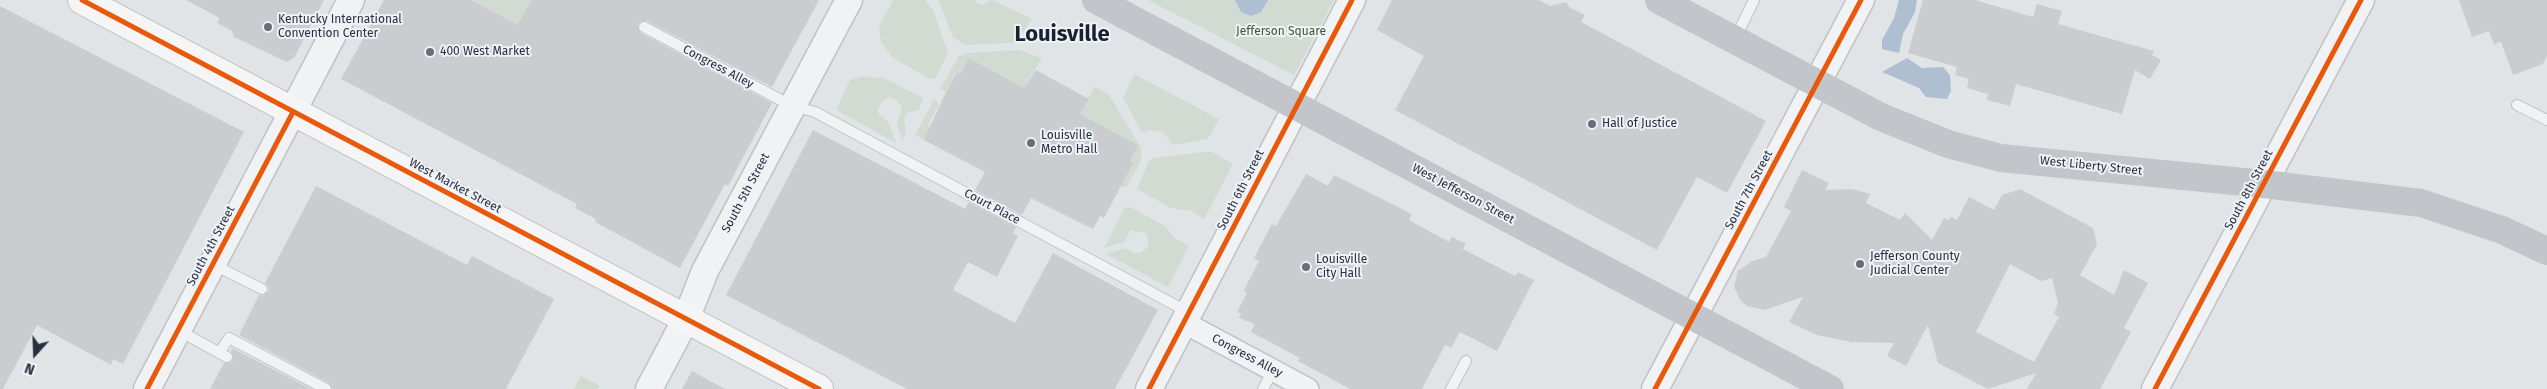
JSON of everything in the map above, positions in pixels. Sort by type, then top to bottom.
[{"type":"main road","name":"West Market Street","points":[[82,0],[686,319],[810,387]]},
{"type":"main road","name":"West Liberty Street","points":[[1659,0],[1881,117],[1948,144],[2001,158],[2264,184],[2421,203],[2502,230],[2547,251]]},
{"type":"main road","name":"West Jefferson Street","points":[[1111,4],[1296,106],[1830,389]]},
{"type":"street","name":"South 4th Street","points":[[147,389],[352,0]]},
{"type":"street","name":"South 5th Street","points":[[649,389],[686,319],[697,287],[849,0]]},
{"type":"street","name":"South 6th Street","points":[[1149,389],[1188,318],[1352,0]]},
{"type":"street","name":"South 7th Street","points":[[1655,389],[1861,0]]},
{"type":"street","name":"South 8th Street","points":[[2155,389],[2361,0]]},
{"type":"street","name":"Congress Alley","points":[[1188,318],[1279,379],[1308,389]]},
{"type":"lane","points":[[1735,40],[1754,0]]},
{"type":"lane","name":"Congress Alley","points":[[644,27],[792,106]]},
{"type":"lane","points":[[2517,105],[2547,120]]},
{"type":"lane","name":"Court Place","points":[[792,106],[815,112],[1188,318]]},
{"type":"lane","points":[[212,264],[262,289]]},
{"type":"lane","points":[[178,330],[223,355],[229,338],[326,389]]},
{"type":"lane","points":[[1451,389],[1466,361]]},
{"type":"lane","points":[[1263,389],[1279,379]]},
{"type":"green space","points":[[471,0],[531,0],[518,25]]},
{"type":"green space","points":[[893,0],[925,0],[933,10],[948,53],[935,79],[928,78],[893,58],[881,42],[879,27]]},
{"type":"green space","points":[[938,0],[975,0],[976,3],[983,5],[989,0],[993,0],[1032,19],[1013,43],[964,45],[953,37]]},
{"type":"green space","name":"Jefferson Square","points":[[1148,0],[1334,0],[1294,75]]},
{"type":"green space","points":[[1019,50],[1042,58],[1024,88],[969,58],[960,74],[956,72],[946,92],[940,89],[958,57],[966,53]]},
{"type":"green space","points":[[1134,74],[1219,119],[1207,139],[1173,145],[1163,132],[1150,130],[1142,133],[1123,98]]},
{"type":"green space","points":[[864,76],[882,77],[923,98],[919,110],[907,113],[904,118],[906,134],[902,141],[897,124],[902,107],[895,99],[889,97],[884,100],[878,108],[878,113],[889,123],[896,143],[836,110],[850,80]]},
{"type":"green space","points":[[1095,86],[1109,95],[1141,148],[1141,160],[1127,187],[1120,187],[1133,163],[1130,161],[1138,145],[1080,114]]},
{"type":"green space","points":[[934,100],[939,104],[928,125],[931,127],[924,140],[915,135]]},
{"type":"green space","points":[[1212,152],[1233,164],[1204,219],[1191,211],[1171,208],[1137,189],[1148,163],[1153,158]]},
{"type":"green space","points":[[1125,207],[1130,207],[1165,226],[1175,238],[1189,246],[1168,287],[1106,254],[1126,248],[1134,253],[1140,253],[1149,244],[1146,233],[1131,230],[1124,242],[1104,248]]},
{"type":"green space","points":[[581,376],[600,386],[598,389],[574,389]]},
{"type":"water","points":[[1235,0],[1268,0],[1261,12],[1251,16],[1241,12]]},
{"type":"water","points":[[1899,0],[1917,0],[1915,12],[1903,34],[1899,53],[1882,49],[1882,40],[1894,18]]},
{"type":"water","points":[[1907,58],[1922,68],[1943,67],[1950,75],[1951,91],[1947,99],[1926,97],[1919,88],[1882,72]]},
{"type":"building","name":"Kentucky International Convention Center","points":[[186,0],[324,0],[294,58],[287,62],[234,37],[232,31],[217,23],[220,18]]},
{"type":"building","points":[[384,0],[471,0],[518,25],[531,0],[819,0],[772,87],[647,21],[641,21],[638,24],[641,33],[772,103],[728,186],[725,184],[680,268],[595,222],[596,219],[575,208],[577,204],[341,79]]},
{"type":"building","name":"Hall of Justice","points":[[1392,0],[1539,0],[1550,6],[1566,2],[1569,7],[1585,15],[1581,22],[1766,121],[1727,193],[1697,177],[1657,250],[1395,110],[1424,56],[1377,30]]},
{"type":"building","points":[[1923,0],[1975,0],[2033,17],[2037,4],[2062,11],[2058,24],[2154,51],[2152,55],[2161,60],[2150,79],[2135,70],[2122,114],[2016,84],[2010,106],[1987,100],[1988,94],[1967,88],[1969,79],[1955,75],[1957,67],[1908,53]]},
{"type":"building","points":[[2459,0],[2547,0],[2547,56],[2543,64],[2513,75],[2501,42],[2494,44],[2489,31],[2472,37]]},
{"type":"building","points":[[0,6],[244,132],[123,364],[113,359],[111,365],[37,325],[3,389],[0,389]]},
{"type":"building","name":"Louisville Metro Hall","points":[[969,58],[1024,88],[1036,70],[1089,99],[1080,114],[1138,145],[1130,161],[1133,163],[1104,218],[1100,216],[1093,229],[1031,198],[1022,215],[975,190],[985,172],[924,140],[946,92],[957,72],[960,74]]},
{"type":"building","points":[[813,130],[965,209],[969,202],[1016,227],[1013,234],[1018,236],[997,277],[968,262],[953,290],[1015,323],[1053,253],[1158,310],[1115,389],[907,389],[726,295]]},
{"type":"building","points":[[1802,170],[1829,183],[1825,190],[1852,189],[1870,194],[1866,203],[1900,220],[1905,213],[1932,240],[1944,218],[1948,220],[1951,217],[1957,220],[1969,197],[1994,210],[2002,195],[2020,189],[2093,228],[2097,244],[2080,275],[2114,295],[2124,270],[2148,283],[2124,328],[2131,332],[2100,389],[2027,389],[2036,373],[1988,389],[1938,363],[1928,325],[1906,366],[1887,356],[1894,343],[1851,342],[1817,335],[1789,322],[1803,297],[1764,310],[1747,306],[1741,301],[1734,287],[1738,271],[1752,261],[1766,257],[1791,211],[1784,207]],"holes":[[[2010,264],[2041,281],[2052,278],[2058,303],[2054,314],[2059,317],[2034,362],[1976,332]]]},
{"type":"building","points":[[1306,174],[1328,186],[1334,175],[1412,214],[1409,220],[1449,242],[1452,237],[1466,244],[1463,249],[1515,276],[1518,272],[1534,280],[1497,351],[1460,332],[1451,348],[1445,345],[1422,389],[1350,389],[1298,361],[1300,358],[1251,332],[1255,324],[1239,318],[1241,314],[1237,312],[1247,293],[1244,290],[1259,261],[1254,258],[1272,224],[1276,226]]},
{"type":"building","points":[[316,186],[467,265],[472,256],[554,299],[506,389],[333,389],[329,383],[239,335],[259,295],[263,296],[268,292],[269,288],[265,283]]},
{"type":"building","points":[[232,348],[311,389],[210,389],[224,363],[230,363],[233,360]]},
{"type":"building","points":[[692,371],[725,389],[682,389]]},
{"type":"cycle path","points":[[82,0],[819,389]]},
{"type":"cycle path","points":[[1149,389],[1352,0]]},
{"type":"cycle path","points":[[1655,389],[1861,0]]},
{"type":"cycle path","points":[[2155,389],[2361,0]]},
{"type":"cycle path","points":[[147,389],[293,112]]},
{"type":"place","name":"Kentucky International Convention Center","points":[[268,27]]},
{"type":"place","name":"400 West Market","points":[[430,52]]},
{"type":"place","name":"Hall of Justice","points":[[1592,124]]},
{"type":"place","name":"Louisville Metro Hall","points":[[1031,143]]},
{"type":"place","name":"Jefferson County Judicial Center","points":[[1860,264]]},
{"type":"place","name":"Louisville City Hall","points":[[1306,267]]},
{"type":"district","name":"Louisville","points":[[1062,35]]}]
